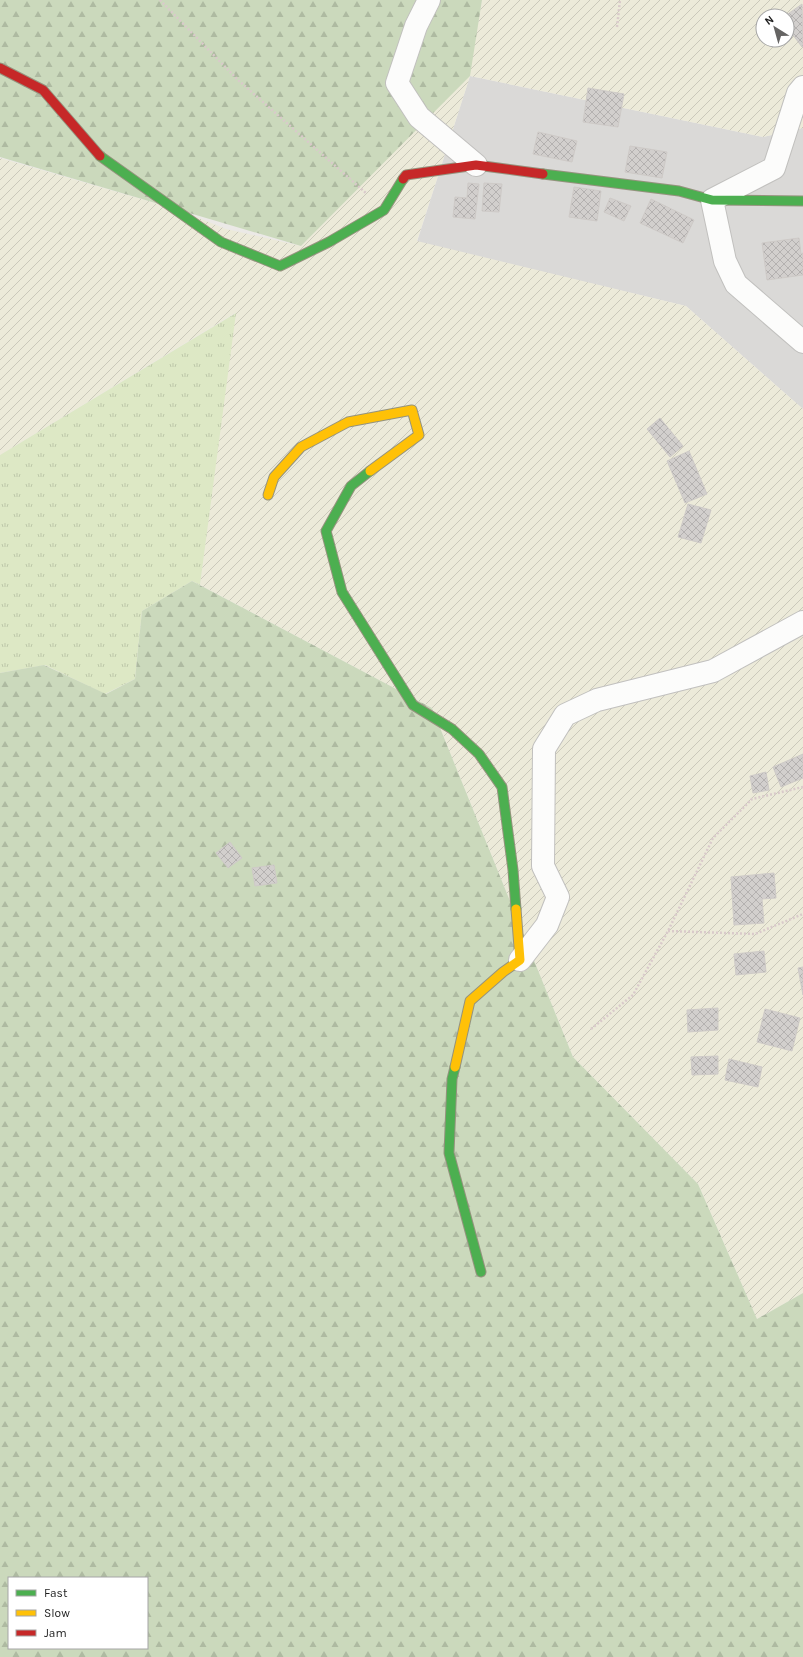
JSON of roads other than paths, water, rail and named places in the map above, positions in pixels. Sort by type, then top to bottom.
[{"type":"street","points":[[429,0],[416,26],[396,83],[419,117],[476,165]]},
{"type":"street","points":[[0,68],[43,90],[101,157],[221,242],[280,266],[329,242],[384,210],[406,175],[476,165],[679,191],[712,200],[803,201]]},
{"type":"street","points":[[712,200],[774,168],[798,93],[803,87]]},
{"type":"street","points":[[712,200],[725,261],[736,284],[803,342]]},
{"type":"street","points":[[268,496],[274,477],[301,447],[348,422],[412,410],[419,435],[350,486],[326,531],[342,592],[413,705],[452,729],[479,754],[502,787],[513,870],[520,960]]},
{"type":"street","points":[[481,1272],[449,1153],[452,1079],[470,1001],[503,972],[520,960],[547,926],[558,897],[542,866],[544,749],[565,715],[597,700],[713,671],[803,622]]}]
